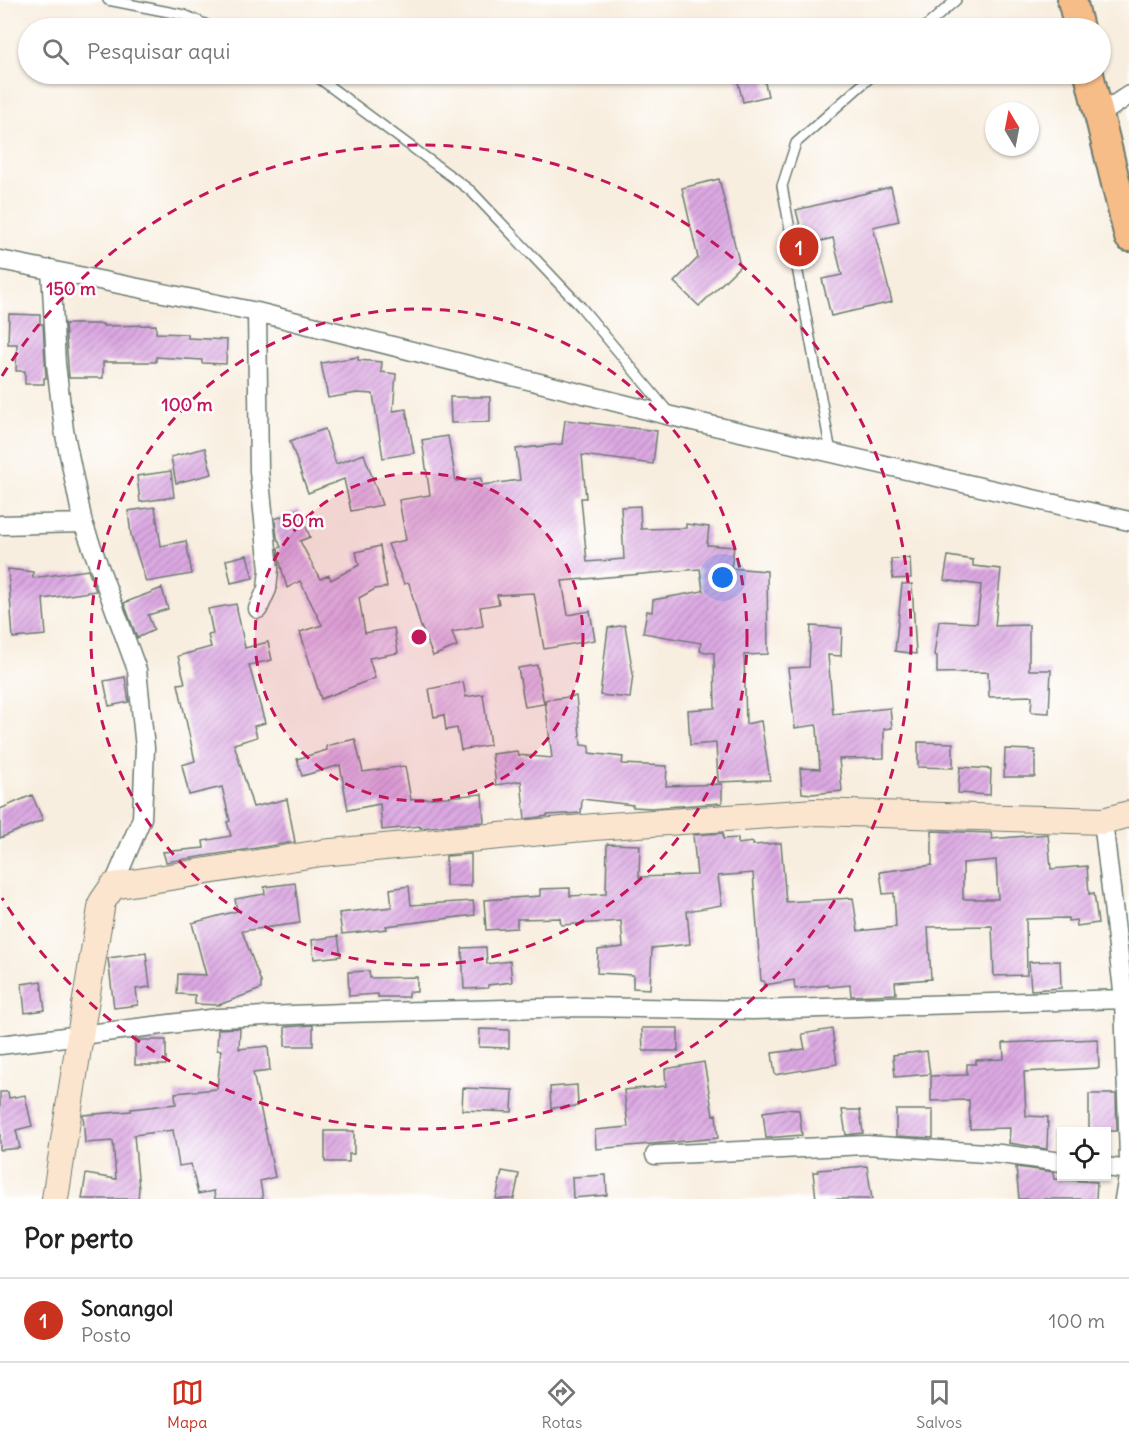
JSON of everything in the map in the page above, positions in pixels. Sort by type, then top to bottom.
[{"type":"main road","points":[[1072,0],[1076,18]]},
{"type":"main road","points":[[1091,84],[1129,237]]},
{"type":"street","points":[[1099,115],[1129,95]]},
{"type":"street","points":[[0,260],[257,312],[671,416],[1129,521]]},
{"type":"street","points":[[51,269],[57,375],[64,430],[83,523],[137,670],[146,748],[142,818],[113,886],[102,902],[55,1199]]},
{"type":"street","points":[[257,312],[259,471],[269,569],[267,590],[258,609]]},
{"type":"street","points":[[0,525],[83,523]]},
{"type":"street","points":[[113,886],[321,853],[594,827],[815,812],[1103,821],[1129,814]]},
{"type":"street","points":[[1103,821],[1124,999],[1129,1160]]},
{"type":"street","points":[[0,1045],[218,1018],[585,1006],[753,1010],[1124,999]]},
{"type":"street","points":[[655,1155],[866,1145],[1000,1154],[1057,1161]]},
{"type":"street","points":[[1111,1168],[1129,1171],[1124,1199]]},
{"type":"lane","points":[[108,0],[191,18]]},
{"type":"lane","points":[[935,18],[956,0]]},
{"type":"lane","points":[[327,84],[471,191],[580,307],[671,416]]},
{"type":"lane","points":[[831,452],[782,186],[796,143],[863,84]]},
{"type":"building","points":[[738,84],[765,84],[768,96],[743,102]]},
{"type":"building","points":[[719,179],[740,266],[699,306],[674,282],[698,258],[682,188]]},
{"type":"building","points":[[891,187],[899,221],[873,227],[892,302],[831,316],[822,279],[842,275],[833,238],[805,245],[796,210]]},
{"type":"building","points":[[9,314],[40,315],[40,324],[43,324],[46,378],[44,378],[44,384],[25,384],[25,371],[16,371],[17,344],[8,344]]},
{"type":"building","points":[[65,324],[156,325],[156,333],[188,334],[188,338],[227,340],[226,364],[156,357],[156,362],[103,362],[103,378],[69,378]]},
{"type":"building","points":[[358,357],[358,360],[382,362],[381,372],[396,374],[393,411],[406,409],[414,453],[383,458],[373,394],[357,393],[328,398],[321,363]]},
{"type":"building","points":[[450,397],[490,397],[490,422],[451,423]]},
{"type":"building","points":[[565,420],[657,431],[653,464],[582,455],[586,498],[581,498],[587,562],[624,559],[621,507],[640,506],[641,529],[686,528],[686,524],[709,527],[707,545],[734,547],[731,568],[767,571],[768,654],[744,655],[746,724],[761,721],[770,780],[718,782],[716,743],[690,745],[688,710],[715,708],[714,653],[700,651],[701,643],[643,633],[647,611],[652,612],[653,600],[703,591],[700,569],[562,581],[568,615],[590,611],[595,640],[544,649],[534,593],[497,595],[499,604],[480,607],[483,626],[452,632],[457,646],[433,656],[420,624],[409,583],[404,584],[388,544],[406,540],[399,500],[430,495],[422,440],[448,436],[456,481],[481,478],[482,485],[520,480],[516,449],[562,444]]},
{"type":"building","points":[[325,429],[336,464],[364,454],[382,505],[351,511],[344,479],[308,493],[290,441]]},
{"type":"building","points":[[205,448],[212,474],[176,483],[171,457]]},
{"type":"building","points":[[171,471],[174,497],[140,502],[137,476]]},
{"type":"building","points":[[155,507],[161,546],[186,541],[192,574],[146,582],[131,535],[128,511]]},
{"type":"building","points":[[299,509],[310,537],[300,541],[320,579],[329,575],[331,580],[359,565],[356,552],[380,546],[387,587],[375,589],[359,598],[365,633],[394,628],[398,653],[369,658],[375,678],[321,699],[300,632],[322,625],[300,581],[287,588],[278,548],[281,547],[277,537],[275,519]]},
{"type":"building","points":[[247,555],[253,578],[231,583],[226,560]]},
{"type":"building","points":[[948,556],[973,560],[973,566],[1001,569],[995,626],[1029,625],[1029,670],[1051,670],[1049,713],[1031,712],[1032,696],[989,697],[988,672],[937,673],[937,656],[934,655],[939,621],[977,623],[981,585],[944,580]]},
{"type":"building","points":[[910,558],[911,578],[893,579],[891,559]]},
{"type":"building","points":[[8,569],[33,572],[33,578],[88,570],[96,591],[43,599],[46,635],[13,638]]},
{"type":"building","points":[[902,584],[912,584],[916,654],[895,651]]},
{"type":"building","points":[[162,588],[168,609],[148,615],[154,630],[137,638],[124,603]]},
{"type":"building","points":[[236,604],[245,648],[268,642],[272,660],[249,665],[265,723],[254,726],[257,737],[234,744],[253,807],[287,799],[295,842],[166,862],[163,852],[204,848],[203,841],[231,836],[222,787],[189,795],[182,765],[195,761],[178,684],[185,683],[178,656],[211,647],[208,635],[213,634],[208,609]]},
{"type":"building","points":[[625,625],[633,674],[630,698],[600,695],[608,628]]},
{"type":"building","points":[[811,626],[842,628],[841,656],[828,655],[833,714],[890,708],[892,728],[884,729],[884,758],[839,759],[842,791],[812,794],[802,793],[800,768],[820,769],[817,728],[816,725],[795,728],[788,668],[809,667]]},
{"type":"building","points":[[537,665],[544,704],[525,707],[518,668]]},
{"type":"building","points":[[125,677],[129,702],[109,706],[104,681]]},
{"type":"building","points":[[463,682],[466,697],[483,694],[490,745],[461,750],[457,728],[446,730],[444,715],[434,717],[429,689]]},
{"type":"building","points":[[576,696],[581,745],[590,746],[589,753],[623,757],[622,764],[667,766],[666,786],[722,784],[722,803],[651,808],[582,799],[581,813],[525,819],[521,781],[496,785],[492,754],[517,751],[518,755],[552,758],[545,700]]},
{"type":"building","points":[[355,739],[363,772],[405,766],[411,800],[482,794],[484,822],[382,830],[380,804],[348,810],[340,765],[302,776],[297,759],[327,750],[326,746]]},
{"type":"building","points":[[918,742],[953,743],[953,768],[918,767]]},
{"type":"building","points":[[1005,749],[1035,750],[1035,777],[1004,777]]},
{"type":"building","points":[[960,767],[991,769],[990,795],[958,793]]},
{"type":"building","points":[[32,795],[43,820],[0,838],[0,809]]},
{"type":"building","points":[[932,831],[991,833],[992,839],[1048,834],[1051,869],[1087,866],[1089,894],[1094,893],[1098,923],[1077,926],[1076,920],[1068,921],[1068,918],[1026,919],[1027,975],[994,976],[992,926],[928,927],[931,979],[895,982],[896,994],[851,996],[850,985],[795,989],[794,980],[764,985],[764,981],[761,981],[753,873],[718,876],[722,905],[687,911],[690,944],[652,948],[650,989],[633,988],[633,975],[597,973],[598,950],[623,947],[621,921],[561,925],[560,918],[517,919],[517,928],[486,930],[484,900],[540,896],[540,889],[570,888],[570,896],[606,894],[607,844],[640,845],[639,877],[697,875],[693,835],[723,833],[723,839],[738,838],[738,844],[781,843],[786,902],[853,898],[858,931],[896,927],[894,893],[883,894],[880,872],[932,865]],"holes":[[[996,860],[998,899],[963,899],[963,863]]]},
{"type":"building","points":[[471,854],[471,886],[446,886],[446,856]]},
{"type":"building","points":[[295,883],[300,923],[242,931],[261,982],[261,989],[219,1005],[195,1004],[195,995],[177,994],[178,974],[206,975],[192,923],[237,911],[235,899],[265,894],[264,887]]},
{"type":"building","points":[[409,886],[411,905],[473,901],[475,915],[342,934],[339,913],[392,907],[390,889]]},
{"type":"building","points":[[338,936],[341,956],[314,959],[312,940]]},
{"type":"building","points":[[486,947],[487,964],[510,961],[512,982],[488,985],[488,988],[464,989],[462,948]]},
{"type":"building","points":[[146,953],[150,987],[136,989],[138,1005],[114,1008],[108,958]]},
{"type":"building","points":[[1060,961],[1061,988],[1031,990],[1029,962]]},
{"type":"building","points":[[369,971],[370,978],[417,977],[417,992],[409,992],[409,997],[378,997],[378,994],[349,996],[348,972]]},
{"type":"building","points":[[41,981],[45,1010],[25,1013],[22,984]]},
{"type":"building","points":[[313,1025],[313,1046],[285,1046],[285,1027]]},
{"type":"building","points":[[240,1028],[239,1049],[268,1046],[270,1071],[253,1073],[275,1177],[260,1181],[263,1199],[215,1199],[214,1191],[198,1194],[191,1164],[179,1166],[173,1130],[134,1135],[138,1199],[82,1199],[86,1174],[116,1179],[113,1141],[85,1143],[83,1115],[176,1104],[175,1093],[217,1089],[221,1050],[217,1050],[218,1029]]},
{"type":"building","points":[[642,1028],[678,1028],[678,1051],[643,1051]]},
{"type":"building","points":[[480,1029],[509,1030],[509,1048],[479,1047]]},
{"type":"building","points":[[832,1029],[837,1064],[775,1075],[772,1053],[805,1049],[802,1034]]},
{"type":"building","points":[[1098,1039],[1099,1068],[1024,1072],[1026,1116],[1048,1117],[1047,1149],[1009,1143],[1010,1128],[970,1129],[969,1100],[931,1101],[931,1076],[967,1075],[967,1064],[976,1064],[976,1060],[1004,1059],[1003,1043]]},
{"type":"building","points":[[135,1040],[166,1040],[166,1065],[135,1065]]},
{"type":"building","points":[[927,1051],[930,1074],[895,1077],[893,1055]]},
{"type":"building","points":[[704,1062],[713,1115],[716,1114],[718,1138],[596,1149],[595,1130],[628,1127],[624,1090],[666,1086],[665,1069]]},
{"type":"building","points":[[577,1085],[578,1106],[551,1108],[550,1087]]},
{"type":"building","points":[[463,1088],[513,1090],[512,1112],[462,1110]]},
{"type":"building","points":[[0,1092],[8,1092],[9,1098],[25,1095],[32,1126],[16,1130],[20,1148],[0,1150]]},
{"type":"building","points":[[1089,1094],[1116,1094],[1117,1131],[1111,1131],[1111,1127],[1089,1127]]},
{"type":"building","points":[[783,1109],[799,1110],[802,1135],[766,1138],[763,1112]]},
{"type":"building","points":[[842,1110],[860,1110],[863,1133],[846,1135]]},
{"type":"building","points":[[896,1110],[933,1110],[933,1138],[896,1136]]},
{"type":"building","points":[[325,1131],[354,1131],[354,1154],[349,1154],[349,1162],[325,1162]]},
{"type":"building","points":[[867,1166],[872,1199],[816,1199],[813,1172]]},
{"type":"building","points":[[1016,1167],[1053,1172],[1054,1179],[1057,1181],[1097,1182],[1096,1199],[1019,1199]]},
{"type":"building","points":[[502,1171],[519,1174],[514,1199],[496,1199]]},
{"type":"building","points":[[606,1175],[607,1195],[573,1198],[572,1177]]},
{"type":"place","name":"Sonangol","points":[[799,247]]}]
